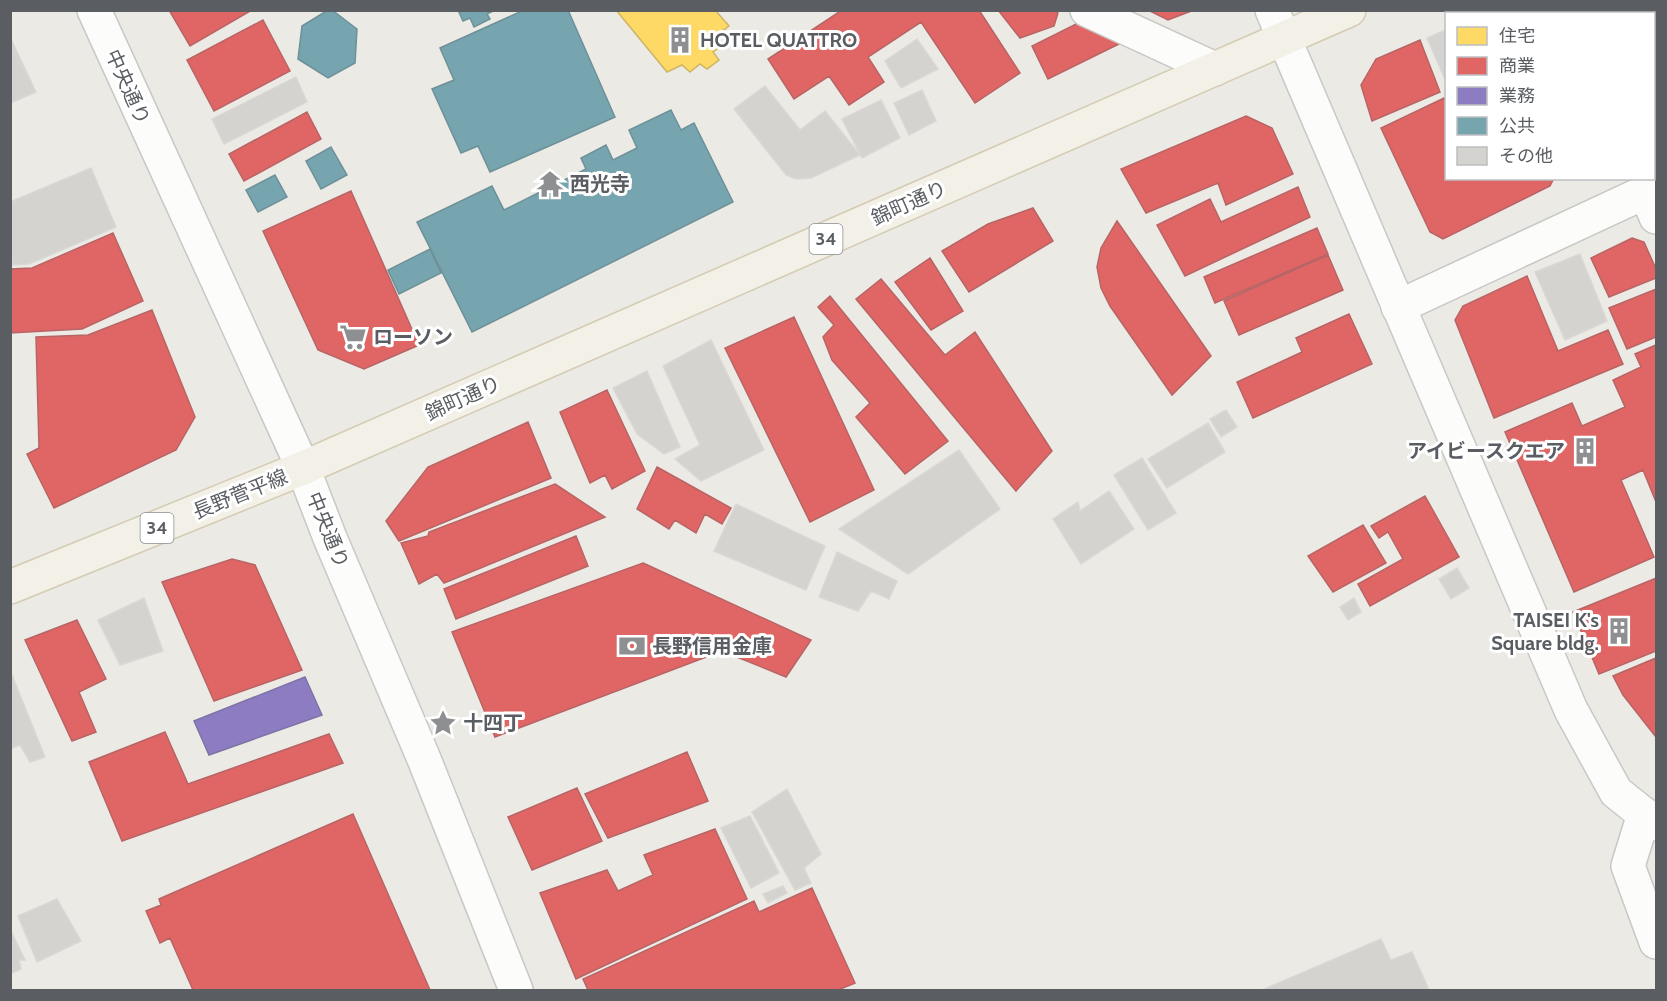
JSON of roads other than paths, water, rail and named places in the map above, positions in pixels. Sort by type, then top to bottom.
[{"type":"main road","name":"錦町通り","points":[[303,468],[1215,69],[1279,25],[1349,10]]},
{"type":"main road","name":"長野菅平線","points":[[10,587],[303,468]]},
{"type":"street","name":"中央通り","points":[[94,10],[303,468],[330,538],[424,759],[516,990]]},
{"type":"street","points":[[1087,10],[1215,69]]},
{"type":"street","points":[[1279,25],[1571,710],[1616,792],[1650,819],[1628,866],[1656,942]]},
{"type":"street","points":[[1398,307],[1653,199]]},
{"type":"place","name":"HOTEL QUATTRO","points":[[680,40]]},
{"type":"place","name":"西光寺","points":[[550,184]]},
{"type":"place","name":"ローソン","points":[[353,337]]},
{"type":"place","name":"アイビースクエア","points":[[1585,451]]},
{"type":"place","name":"TAISEI K's Square bldg.","points":[[1619,631]]},
{"type":"place","name":"長野信用金庫","points":[[632,646]]},
{"type":"place","name":"十四丁","points":[[443,723]]}]
